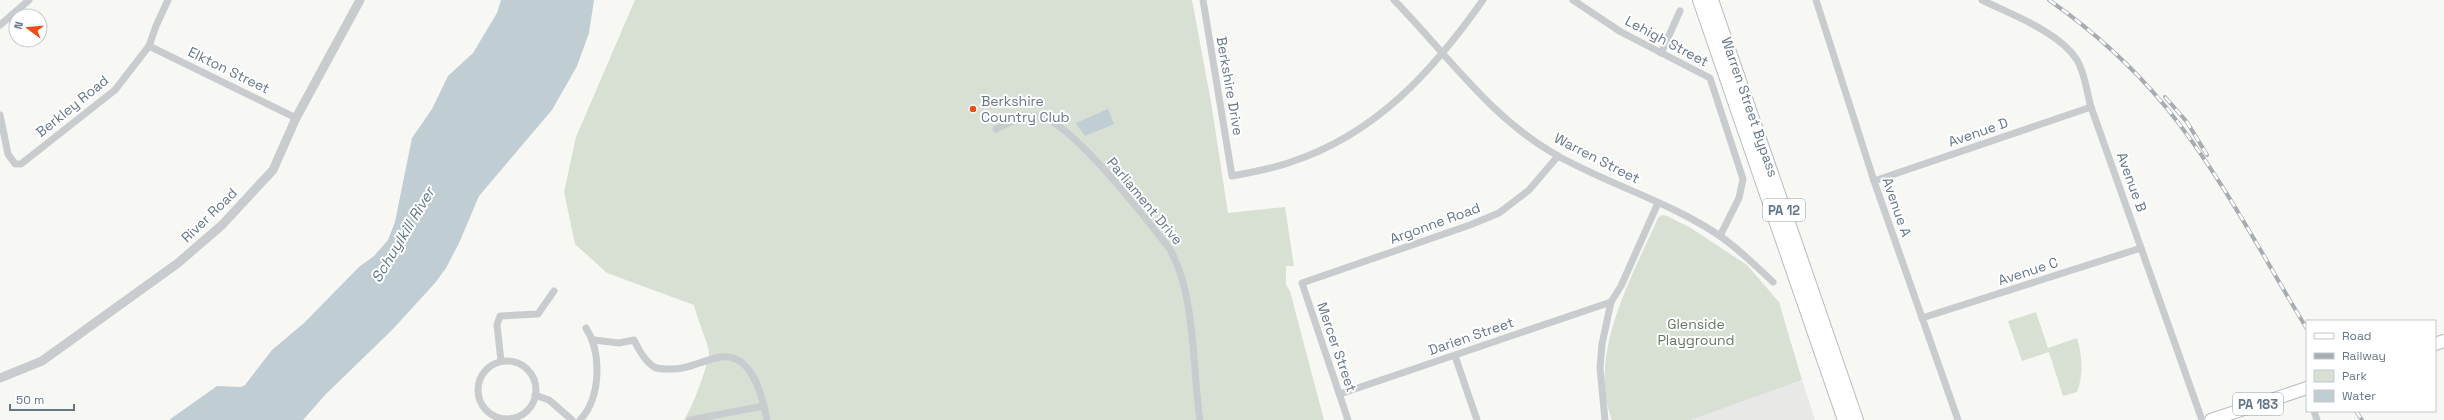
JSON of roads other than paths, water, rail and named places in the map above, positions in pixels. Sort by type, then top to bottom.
[{"type":"highway","name":"Warren Street Bypass","points":[[1700,0],[1845,420]]},
{"type":"highway","name":"Warren Street Bypass","points":[[1711,0],[1856,420]]},
{"type":"main road","name":"PA 183","points":[[2211,420],[2306,389]]},
{"type":"street","points":[[0,25],[29,0]]},
{"type":"street","name":"Berkley Road","points":[[0,115],[8,154],[15,164],[20,164],[108,97],[149,46],[168,0]]},
{"type":"street","name":"River Road","points":[[0,378],[42,361],[178,263],[222,225],[273,170],[296,118],[360,0]]},
{"type":"street","name":"Berkshire Drive","points":[[1202,0],[1232,176],[1292,162],[1335,144],[1395,103],[1442,55]]},
{"type":"street","name":"Warren Street","points":[[1394,0],[1482,98],[1518,128],[1558,156],[1658,203],[1720,236],[1739,250],[1773,282]]},
{"type":"street","points":[[1442,55],[1483,0]]},
{"type":"street","name":"Lehigh Street","points":[[1573,0],[1621,32],[1710,78],[1743,179],[1739,198],[1720,236]]},
{"type":"street","name":"Avenue A","points":[[1816,0],[1874,180],[1958,420]]},
{"type":"street","name":"Avenue B","points":[[1982,0],[2040,30],[2068,47],[2078,61],[2091,107],[2202,420]]},
{"type":"street","points":[[1661,53],[1680,10]]},
{"type":"street","name":"Elkton Street","points":[[149,46],[296,118]]},
{"type":"street","name":"Avenue D","points":[[1874,180],[2091,107]]},
{"type":"street","name":"Parliament Drive","points":[[996,129],[1010,121],[1026,117],[1045,118],[1085,150],[1169,248],[1178,264],[1187,297],[1200,420]]},
{"type":"street","name":"Argonne Road","points":[[1302,283],[1499,213],[1529,190],[1558,156]]},
{"type":"street","points":[[1604,420],[1600,368],[1602,344],[1611,302],[1621,286],[1658,203]]},
{"type":"street","name":"Avenue C","points":[[1922,318],[2142,248]]},
{"type":"street","name":"Mercer Street","points":[[1302,283],[1348,420]]},
{"type":"street","points":[[501,361],[497,325],[500,316],[538,314],[554,291]]},
{"type":"street","name":"Darien Street","points":[[1340,394],[1611,302]]},
{"type":"street","points":[[580,420],[587,412],[597,369],[594,340],[586,328]]},
{"type":"street","points":[[594,340],[619,343],[634,340],[645,360],[655,368],[679,370],[716,358],[729,356],[736,358],[749,370],[758,387],[767,420]]},
{"type":"street","points":[[1455,356],[1477,420]]},
{"type":"street","points":[[501,361],[512,361],[523,365],[531,373],[536,384],[535,395],[531,406],[518,416],[501,419],[491,414],[483,406],[478,396],[478,384],[482,374],[490,365],[501,361]]},
{"type":"street","points":[[535,395],[549,400],[572,420]]},
{"type":"street","points":[[690,420],[764,406]]},
{"type":"water","name":"Schuylkill River","points":[[501,0],[594,0],[589,33],[577,66],[552,110],[479,196],[459,243],[446,268],[435,283],[393,329],[325,395],[303,420],[169,420],[217,386],[241,387],[245,385],[272,350],[304,323],[359,267],[374,256],[388,240],[395,222],[412,138],[432,109],[448,76],[473,53],[497,13]]},
{"type":"water","points":[[1108,109],[1114,124],[1085,136],[1076,123]]},
{"type":"railway","points":[[2049,0],[2111,49],[2165,106],[2185,132],[2222,186],[2306,327]]},
{"type":"railway","points":[[2165,97],[2187,122],[2207,155]]},
{"type":"railway","points":[[2357,412],[2362,420]]},
{"type":"place","name":"Berkshire Country Club","points":[[973,109]]},
{"type":"park label","name":"Glenside Playground","points":[[1696,332]]}]
